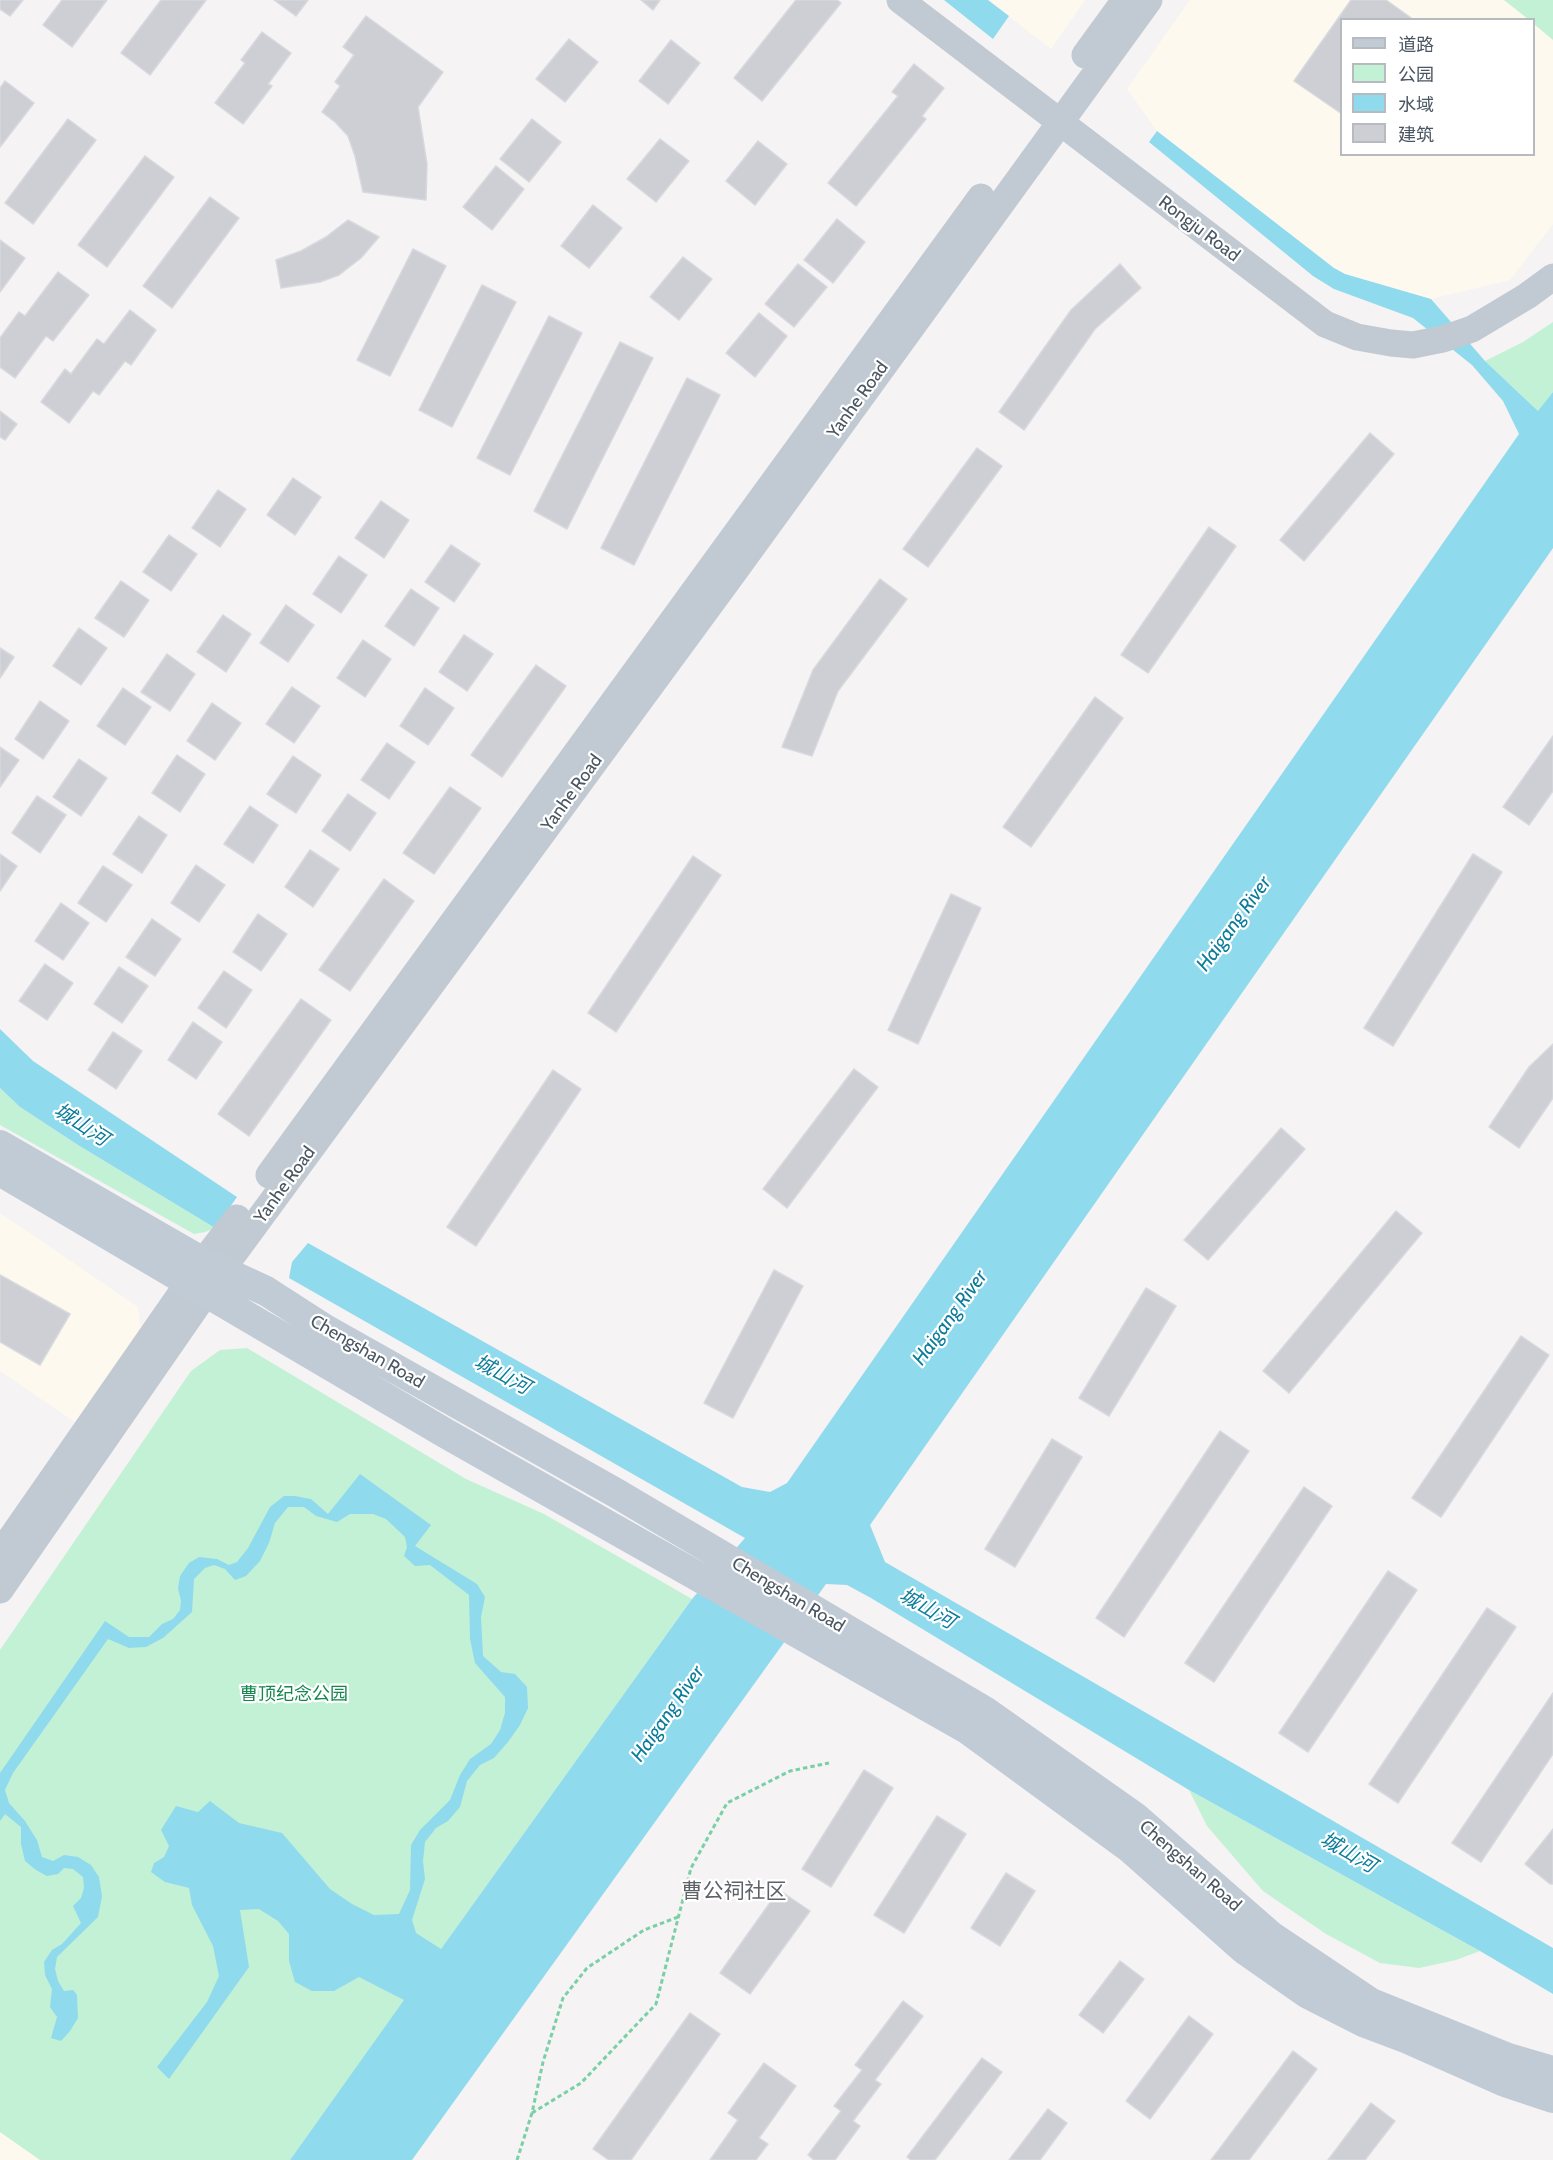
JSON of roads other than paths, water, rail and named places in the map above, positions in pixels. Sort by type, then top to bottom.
[{"type":"main road","name":"Chengshan Road","points":[[0,1145],[445,1432],[700,1578],[809,1624],[995,1719],[1135,1817],[1271,1936],[1371,2002],[1508,2058],[1553,2071]]},
{"type":"main road","name":"Chengshan Road","points":[[0,1171],[205,1276],[266,1292],[326,1329],[616,1493],[717,1554],[809,1624],[967,1729],[1131,1849],[1245,1950],[1308,1994],[1363,2022],[1408,2039],[1505,2082],[1553,2098]]},
{"type":"street","name":"Rongju Road","points":[[900,0],[1325,324],[1357,337],[1413,345],[1443,339],[1472,329],[1527,296],[1553,277]]},
{"type":"street","name":"Yanhe Road","points":[[0,1554],[205,1276],[741,562],[1051,117],[1125,0]]},
{"type":"street","name":"Yanhe Road","points":[[1051,117],[1149,0]]},
{"type":"street","points":[[1527,296],[1553,258]]},
{"type":"street","name":"Yanhe Road","points":[[0,1590],[205,1276]]},
{"type":"water","points":[[944,0],[988,0],[1009,16],[993,39]]},
{"type":"water","points":[[1157,131],[1334,268],[1345,274],[1431,299],[1485,361],[1538,411],[1553,392],[1553,548],[870,1525],[885,1562],[1553,1948],[1553,1994],[1480,1951],[1189,1790],[871,1598],[847,1585],[826,1584],[412,2160],[290,2160],[404,2000],[359,1977],[334,1991],[312,1991],[295,1982],[289,1961],[289,1934],[278,1921],[259,1909],[240,1910],[249,1967],[169,2079],[157,2067],[207,2002],[219,1976],[213,1946],[192,1905],[189,1888],[165,1882],[151,1872],[154,1863],[164,1857],[169,1846],[161,1830],[176,1806],[198,1812],[210,1801],[239,1823],[282,1833],[330,1889],[352,1904],[374,1915],[399,1914],[410,1890],[411,1845],[420,1830],[450,1800],[460,1775],[470,1759],[491,1744],[500,1730],[505,1713],[505,1697],[475,1663],[470,1639],[469,1595],[430,1565],[415,1566],[404,1556],[407,1547],[405,1537],[386,1519],[373,1514],[350,1514],[337,1522],[316,1516],[304,1507],[288,1507],[275,1523],[260,1561],[246,1576],[235,1580],[225,1569],[214,1565],[205,1568],[194,1579],[192,1612],[163,1638],[146,1647],[129,1648],[108,1639],[13,1773],[5,1790],[9,1803],[25,1821],[37,1840],[42,1857],[53,1861],[64,1855],[78,1857],[91,1865],[99,1877],[102,1896],[98,1917],[57,1957],[55,1969],[58,1981],[64,1991],[73,1990],[77,1995],[78,2018],[61,2041],[51,2038],[57,2017],[50,2007],[52,1989],[45,1975],[44,1962],[52,1950],[62,1944],[81,1923],[73,1906],[81,1898],[84,1888],[83,1877],[73,1869],[64,1868],[58,1874],[47,1876],[25,1861],[21,1844],[21,1827],[5,1814],[0,1821],[0,1773],[105,1621],[129,1637],[149,1637],[162,1624],[173,1619],[180,1610],[181,1601],[178,1588],[180,1576],[189,1563],[199,1557],[217,1559],[229,1565],[237,1562],[248,1548],[270,1507],[284,1496],[311,1499],[328,1514],[360,1474],[431,1525],[415,1546],[477,1584],[485,1597],[481,1617],[483,1656],[501,1672],[515,1674],[527,1687],[528,1708],[508,1742],[494,1758],[480,1765],[467,1781],[460,1807],[448,1821],[436,1828],[425,1842],[423,1861],[425,1879],[412,1920],[416,1933],[441,1949],[692,1599],[745,1538],[289,1278],[292,1262],[308,1243],[742,1487],[770,1492],[787,1483],[1519,434],[1503,401],[1472,365],[1413,318],[1334,289],[1313,276],[1149,142]]},
{"type":"water","name":"城山河","points":[[0,1029],[33,1061],[237,1197],[215,1228],[20,1107],[0,1088]]},
{"type":"district","name":"曹公祠社区","points":[[734,1892]]},
{"type":"water label","name":"Haigang River","points":[[1234,924]]},
{"type":"water label","name":"Haigang River","points":[[950,1318]]},
{"type":"water label","name":"Haigang River","points":[[668,1714]]},
{"type":"park label","name":"曹顶纪念公园","points":[[294,1695]]}]
